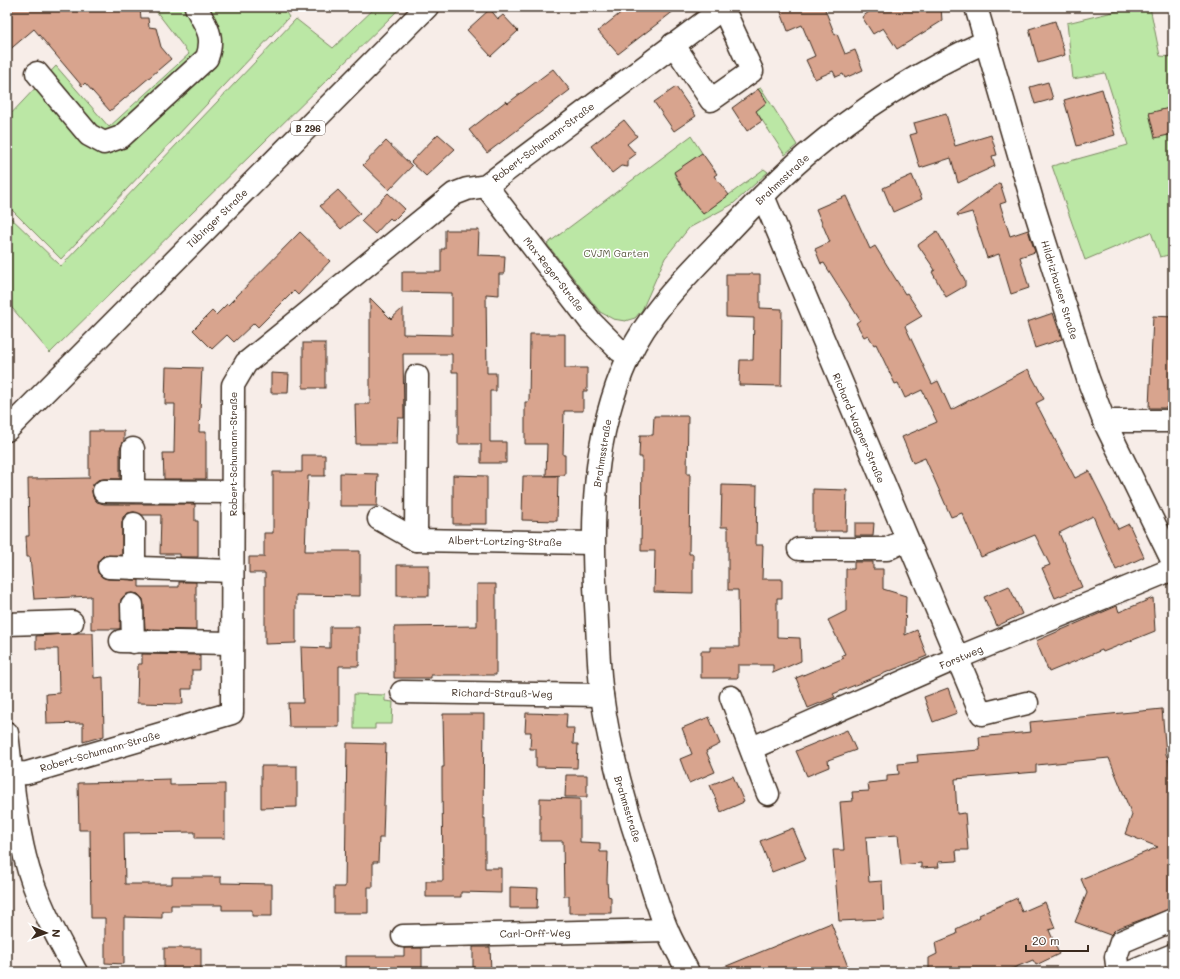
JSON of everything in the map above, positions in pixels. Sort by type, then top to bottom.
[{"type":"street","points":[[36,73],[89,135],[104,143],[121,137],[207,58],[211,46],[209,33],[196,7]]},
{"type":"street","name":"Tübinger Straße","points":[[7,430],[187,247],[303,133],[427,7]]},
{"type":"street","name":"Hildrizhauser Straße","points":[[976,7],[985,42],[1085,372],[1104,421],[1173,562]]},
{"type":"street","name":"Robert-Schumann-Straße","points":[[12,774],[27,773],[232,713],[233,385],[246,363],[454,194],[467,189],[486,186],[673,44],[723,8],[752,71],[711,100],[673,44]]},
{"type":"street","name":"Brahmsstraße","points":[[688,972],[667,930],[620,788],[602,695],[593,543],[595,494],[601,444],[611,402],[629,356],[647,326],[670,295],[763,196],[806,156],[901,86],[942,62],[985,42]]},
{"type":"street","name":"Max-Reger-Straße","points":[[486,186],[592,322],[619,350],[629,356]]},
{"type":"street","name":"Richard-Wagner-Straße","points":[[763,196],[906,540],[982,714],[1027,703]]},
{"type":"street","points":[[416,540],[417,376]]},
{"type":"street","points":[[1104,421],[1173,421]]},
{"type":"street","points":[[133,449],[133,491]]},
{"type":"street","points":[[104,491],[233,492]]},
{"type":"street","name":"Albert-Lortzing-Straße","points":[[379,519],[416,540],[593,543]]},
{"type":"street","points":[[134,524],[134,568]]},
{"type":"street","points":[[799,549],[887,549],[906,540]]},
{"type":"street","points":[[109,567],[232,571]]},
{"type":"street","name":"Forstweg","points":[[752,748],[957,658],[1173,570]]},
{"type":"street","points":[[132,605],[127,642],[232,643]]},
{"type":"street","points":[[7,624],[72,622]]},
{"type":"street","name":"Richard-Strauß-Weg","points":[[402,692],[602,695]]},
{"type":"street","points":[[731,697],[752,748],[768,794]]},
{"type":"street","points":[[7,733],[12,774],[12,813],[34,885],[54,932],[76,972]]},
{"type":"street","points":[[1118,972],[1116,957],[1121,942],[1173,920]]},
{"type":"street","name":"Carl-Orff-Weg","points":[[403,936],[667,930]]},
{"type":"street","points":[[1131,972],[1173,955]]},
{"type":"green space","points":[[153,7],[282,7],[289,17],[61,259],[7,205],[7,118],[56,66],[109,127],[189,54]]},
{"type":"green space","points":[[376,7],[401,7],[50,353],[7,302],[7,214],[61,266],[296,19],[333,48]]},
{"type":"green space","points":[[1134,7],[1150,7],[1160,56],[1173,57],[1173,254],[1160,257],[1151,232],[1085,260],[1052,166],[1128,145],[1105,73],[1073,79],[1067,23]]},
{"type":"green space","points":[[761,88],[797,145],[785,155],[756,111],[767,102],[758,89]]},
{"type":"green space","name":"CVJM Garten","points":[[691,136],[702,153],[674,173],[682,188],[703,214],[764,169],[768,172],[733,204],[689,228],[665,258],[642,310],[635,318],[625,321],[613,319],[600,312],[547,244]]},
{"type":"green space","points":[[354,694],[385,695],[385,701],[393,702],[392,724],[375,724],[375,729],[354,729]]},
{"type":"building","points":[[7,7],[134,7],[134,9],[140,9],[141,18],[148,18],[149,27],[156,28],[161,47],[171,59],[110,111],[85,83],[82,86],[34,29],[7,52]]},
{"type":"building","points":[[628,7],[679,7],[618,54],[598,31]]},
{"type":"building","points":[[779,7],[824,7],[835,35],[837,34],[845,54],[855,50],[863,70],[845,78],[843,74],[836,77],[833,71],[815,79],[806,60],[815,56],[802,25],[788,31]]},
{"type":"building","points":[[876,7],[941,7],[942,21],[897,49],[883,28],[873,34],[862,17]]},
{"type":"building","points":[[490,9],[498,19],[503,15],[518,31],[491,56],[467,30]]},
{"type":"building","points":[[1055,21],[1065,55],[1038,63],[1029,29]]},
{"type":"building","points":[[553,69],[570,90],[487,153],[469,130],[506,101],[508,103]]},
{"type":"building","points":[[1048,82],[1053,99],[1035,104],[1030,87]]},
{"type":"building","points":[[676,87],[696,116],[674,131],[654,102]]},
{"type":"building","points":[[758,89],[767,102],[756,111],[762,121],[747,131],[732,108]]},
{"type":"building","points":[[1102,89],[1115,135],[1077,146],[1064,100]]},
{"type":"building","points":[[1173,107],[1173,134],[1155,138],[1149,113]]},
{"type":"building","points":[[946,114],[955,146],[991,135],[997,155],[992,156],[995,166],[958,183],[951,158],[920,168],[910,135],[917,133],[914,123]]},
{"type":"building","points":[[624,120],[637,136],[627,144],[636,154],[628,160],[628,167],[621,166],[612,173],[591,146]]},
{"type":"building","points":[[438,134],[455,149],[426,176],[411,162]]},
{"type":"building","points":[[386,141],[412,166],[389,190],[363,165]]},
{"type":"building","points":[[702,153],[717,174],[714,176],[729,195],[703,214],[682,187],[674,172]]},
{"type":"building","points":[[912,175],[922,199],[893,212],[883,188]]},
{"type":"building","points":[[1000,183],[1006,202],[1000,204],[1010,236],[1028,230],[1035,252],[1020,257],[1029,288],[1011,294],[999,254],[987,258],[972,212],[958,216],[957,214]]},
{"type":"building","points":[[338,190],[360,213],[341,229],[320,206]]},
{"type":"building","points":[[388,193],[405,209],[393,221],[390,218],[375,234],[361,221]]},
{"type":"building","points":[[846,196],[870,249],[875,246],[905,294],[907,293],[922,316],[905,326],[932,384],[938,381],[951,410],[1028,369],[1044,399],[1036,403],[1075,478],[1089,471],[1118,529],[1129,524],[1144,557],[1116,570],[1093,516],[1059,533],[1082,587],[1055,598],[1042,568],[1050,565],[1035,535],[981,557],[962,513],[951,517],[925,458],[913,463],[902,437],[937,422],[922,390],[905,398],[898,383],[895,384],[876,344],[874,345],[868,335],[864,337],[856,323],[860,320],[824,263],[821,264],[815,249],[830,242],[816,209]]},
{"type":"building","points":[[445,230],[479,230],[478,255],[505,256],[504,274],[499,274],[499,295],[486,294],[487,373],[496,373],[496,391],[490,391],[490,442],[506,442],[506,463],[481,463],[481,444],[458,444],[458,372],[452,372],[452,354],[403,354],[404,418],[398,418],[397,444],[356,444],[355,404],[370,404],[370,298],[391,319],[403,308],[403,334],[452,335],[452,293],[402,292],[402,272],[441,272],[441,249],[445,249]]},
{"type":"building","points":[[937,231],[965,280],[965,286],[946,297],[932,272],[935,270],[918,245]]},
{"type":"building","points":[[300,232],[330,261],[298,295],[294,291],[258,327],[254,323],[234,342],[227,335],[212,349],[193,330],[212,311],[216,315],[227,304],[228,305]]},
{"type":"building","points":[[726,274],[760,274],[760,308],[782,309],[781,386],[739,385],[740,360],[753,360],[754,318],[726,317]]},
{"type":"building","points":[[1053,313],[1062,339],[1035,348],[1027,322]]},
{"type":"building","points":[[1153,316],[1173,317],[1173,408],[1149,408]]},
{"type":"building","points":[[530,334],[565,334],[565,368],[587,368],[587,391],[583,391],[583,411],[564,411],[563,455],[565,455],[565,475],[546,476],[547,444],[525,444],[525,402],[529,402]]},
{"type":"building","points":[[303,343],[325,343],[325,388],[303,388]]},
{"type":"building","points":[[166,367],[202,368],[199,432],[206,432],[206,479],[164,479],[163,453],[174,453],[175,404],[165,404]]},
{"type":"building","points":[[271,373],[289,374],[288,393],[271,393]]},
{"type":"building","points":[[654,416],[688,416],[687,474],[690,474],[689,554],[693,554],[693,593],[654,592],[655,551],[641,551],[642,457],[639,457],[640,435],[653,435]]},
{"type":"building","points":[[89,431],[124,431],[124,441],[120,449],[120,479],[98,480],[93,484],[93,497],[97,502],[104,504],[195,504],[195,521],[198,521],[198,557],[180,557],[180,554],[160,554],[161,515],[142,515],[134,512],[128,513],[123,517],[122,524],[122,555],[103,556],[98,561],[98,573],[102,577],[108,579],[139,580],[139,587],[179,587],[179,582],[196,582],[196,630],[145,629],[143,599],[138,594],[132,593],[125,595],[121,599],[120,629],[91,629],[91,596],[34,599],[30,557],[27,557],[26,536],[29,536],[28,479],[89,478]]},
{"type":"building","points":[[302,455],[325,455],[325,476],[308,476],[305,551],[360,551],[360,596],[296,595],[296,643],[265,644],[265,573],[249,573],[249,557],[264,557],[264,533],[273,533],[273,472],[302,472]]},
{"type":"building","points":[[340,473],[378,474],[377,506],[340,506]]},
{"type":"building","points":[[453,475],[487,476],[487,524],[453,524]]},
{"type":"building","points":[[523,476],[558,476],[557,521],[522,520]]},
{"type":"building","points":[[722,485],[757,486],[756,545],[763,545],[762,579],[782,579],[782,598],[777,598],[777,637],[800,638],[801,661],[773,673],[773,665],[738,665],[738,678],[701,678],[701,651],[710,651],[710,647],[739,647],[738,590],[728,590],[728,527],[721,527]]},
{"type":"building","points":[[813,489],[847,490],[846,531],[813,531]]},
{"type":"building","points":[[855,523],[874,523],[873,536],[855,536]]},
{"type":"building","points":[[854,562],[873,562],[873,569],[883,569],[883,589],[906,596],[905,635],[917,630],[927,656],[833,694],[835,697],[808,708],[796,678],[844,658],[842,655],[845,654],[828,620],[846,611],[846,569],[854,569]]},
{"type":"building","points":[[397,565],[429,565],[429,596],[397,596]]},
{"type":"building","points":[[477,584],[496,584],[496,675],[431,675],[431,678],[394,678],[394,627],[477,626]]},
{"type":"building","points":[[1009,586],[1022,614],[997,626],[984,597]]},
{"type":"building","points":[[1153,598],[1155,631],[1103,652],[1102,650],[1049,672],[1036,641],[1117,606],[1119,612]]},
{"type":"building","points":[[330,627],[359,627],[359,666],[339,666],[339,727],[289,727],[288,703],[303,703],[301,647],[330,648]]},
{"type":"building","points":[[93,633],[94,678],[103,677],[104,736],[83,742],[83,723],[47,724],[46,694],[59,693],[58,649],[36,649],[36,636]]},
{"type":"building","points":[[142,654],[200,655],[200,670],[192,670],[192,689],[182,689],[183,704],[137,703],[138,664],[142,664]]},
{"type":"building","points":[[948,688],[957,713],[933,722],[924,697]]},
{"type":"building","points":[[1162,709],[1166,754],[1173,772],[1173,908],[1116,929],[1110,935],[1075,922],[1087,893],[1081,879],[1158,847],[1125,834],[1132,815],[1109,758],[1036,765],[1036,772],[955,779],[957,814],[965,813],[968,850],[956,850],[957,861],[938,862],[939,867],[921,868],[921,863],[901,865],[898,835],[866,837],[869,882],[882,881],[884,919],[839,921],[833,850],[844,850],[840,802],[853,801],[852,792],[869,791],[868,783],[887,781],[887,775],[899,774],[898,764],[918,762],[917,755],[980,750],[979,737],[1031,732],[1030,722]]},
{"type":"building","points":[[526,713],[567,714],[566,728],[574,728],[573,744],[578,744],[577,768],[536,767],[536,749],[530,749],[531,732],[525,732]]},
{"type":"building","points":[[443,714],[484,714],[483,818],[485,818],[485,868],[501,868],[501,893],[461,892],[461,897],[426,897],[426,881],[443,881]]},
{"type":"building","points":[[709,717],[720,744],[706,751],[715,772],[689,783],[680,759],[692,754],[682,728]]},
{"type":"building","points":[[847,730],[856,750],[828,760],[829,767],[807,776],[796,751]]},
{"type":"building","points":[[347,743],[386,744],[383,838],[379,838],[378,862],[373,862],[373,887],[368,887],[368,913],[334,913],[334,887],[345,887]]},
{"type":"building","points":[[261,766],[297,766],[297,807],[261,808]]},
{"type":"building","points":[[566,775],[587,775],[587,797],[565,797]]},
{"type":"building","points":[[733,776],[744,802],[721,812],[710,785]]},
{"type":"building","points":[[170,779],[170,785],[225,784],[225,838],[195,838],[195,832],[124,833],[125,884],[172,884],[172,877],[221,877],[221,883],[272,884],[272,916],[252,916],[252,910],[222,910],[222,905],[171,905],[171,911],[162,911],[162,918],[124,917],[124,964],[105,963],[105,918],[91,918],[90,830],[79,830],[78,783],[136,782],[136,780]]},
{"type":"building","points":[[540,798],[580,799],[580,842],[600,843],[600,852],[608,852],[607,880],[608,896],[611,897],[611,913],[569,913],[569,896],[564,896],[563,841],[540,841]]},
{"type":"building","points":[[793,828],[806,859],[772,872],[760,841]]},
{"type":"building","points":[[510,887],[538,888],[537,908],[510,908]]},
{"type":"building","points":[[1017,898],[1022,912],[1045,902],[1055,928],[1049,930],[1059,954],[1036,965],[1033,960],[1004,972],[929,972],[929,958],[937,954],[935,943],[957,934],[956,929],[980,917],[979,915]]},
{"type":"building","points":[[831,923],[850,972],[712,972]]},
{"type":"building","points":[[473,947],[490,947],[491,972],[473,972]]},
{"type":"building","points":[[164,948],[201,948],[201,972],[164,972]]},
{"type":"building","points":[[404,948],[422,948],[422,972],[345,972],[345,956],[404,956]]}]
